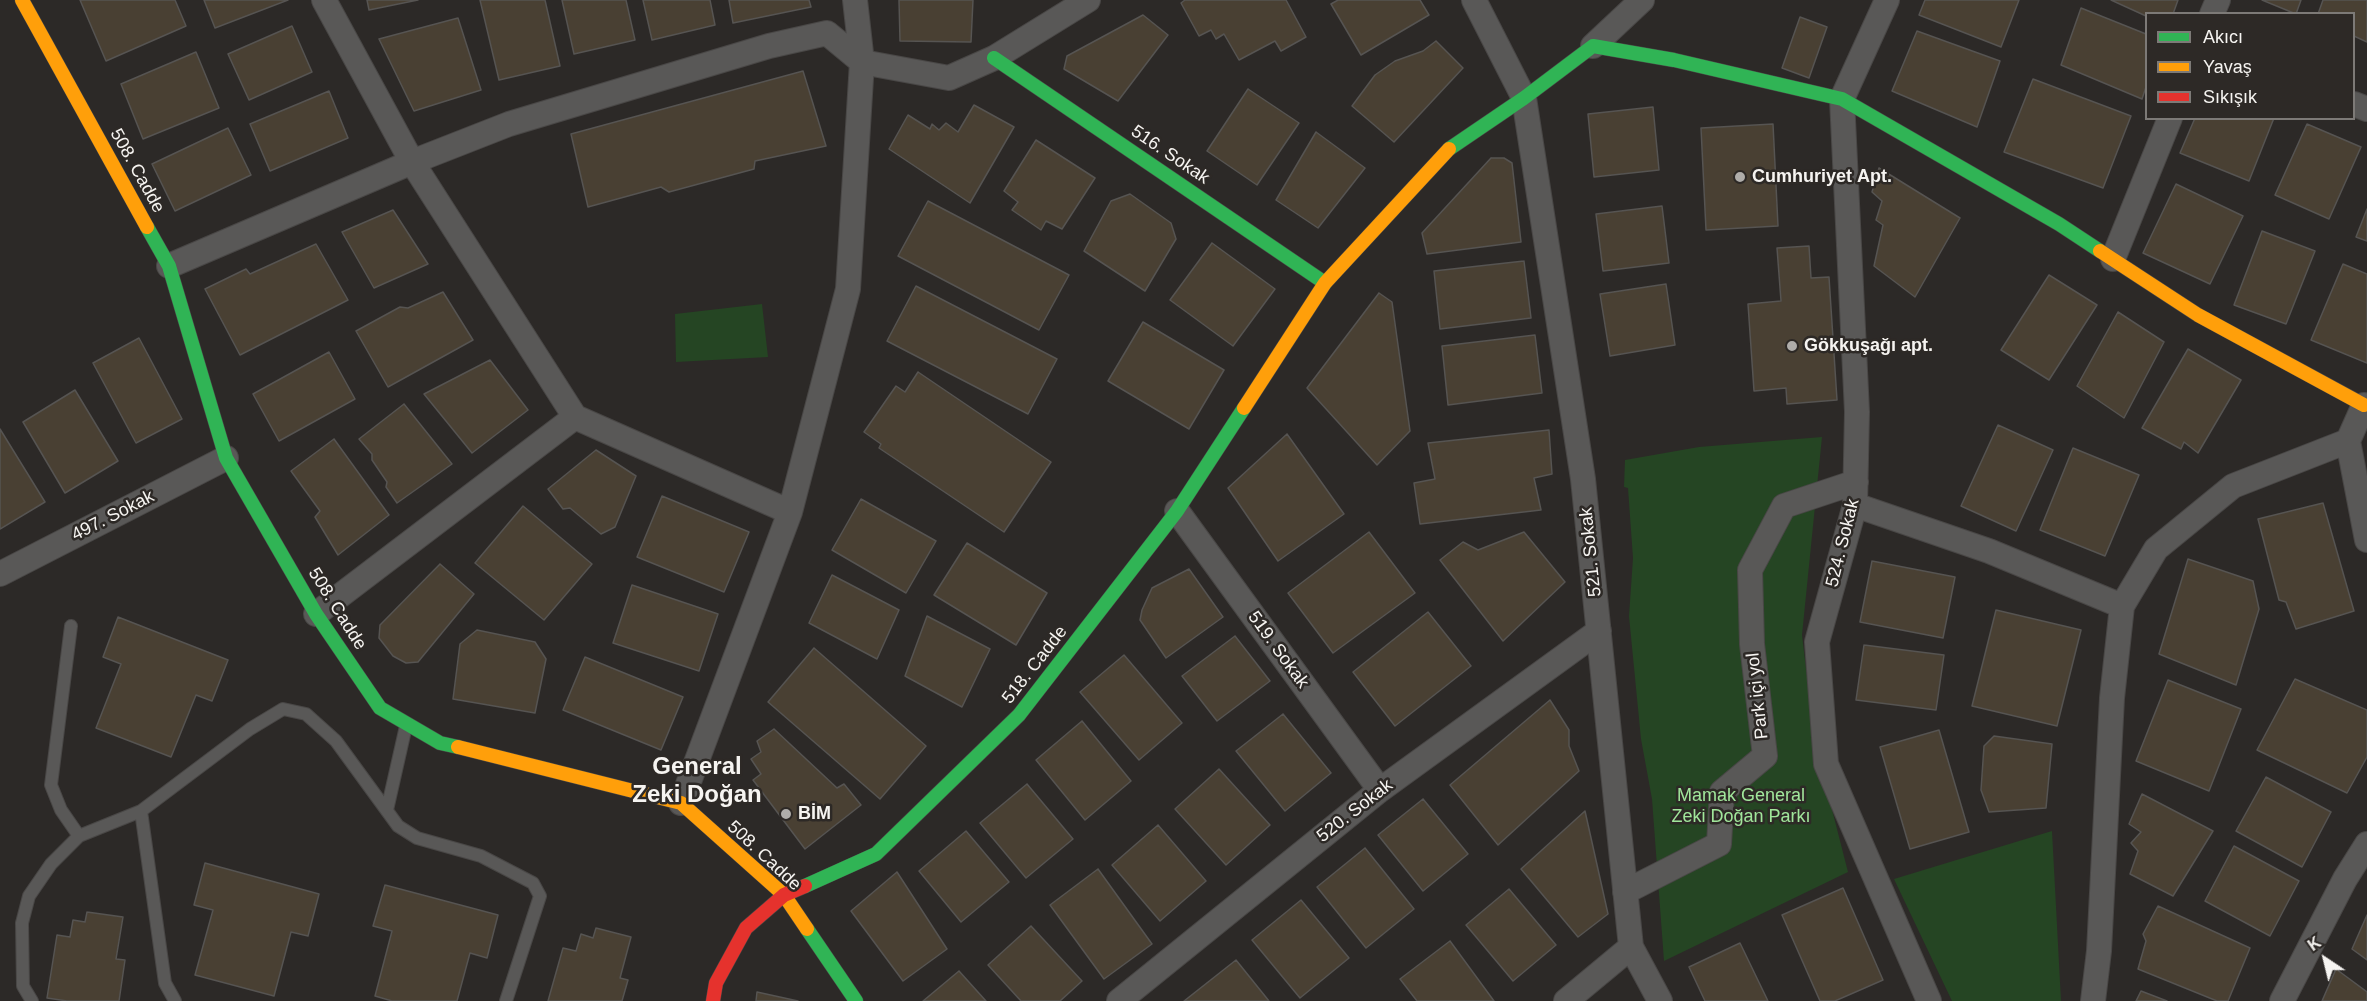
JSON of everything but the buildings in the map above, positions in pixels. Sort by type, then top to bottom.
[{"type":"street","name":"508. Cadde","points":[[22,0],[169,266],[226,458],[316,614],[380,708],[441,743],[681,803],[784,895],[856,1001]]},
{"type":"street","points":[[324,0],[412,162],[575,417],[790,512]]},
{"type":"street","points":[[681,803],[790,512],[848,289],[862,62],[855,0]]},
{"type":"street","points":[[169,266],[412,162],[509,124],[769,46],[827,33],[862,62],[949,78],[994,58],[1088,0]]},
{"type":"street","name":"521. Sokak","points":[[1474,0],[1524,98],[1583,479],[1631,946],[1660,1001]]},
{"type":"street","points":[[1593,46],[1642,0]]},
{"type":"street","name":"524. Sokak","points":[[1887,0],[1842,99],[1857,412],[1856,494],[1817,642],[1826,764],[1929,1001]]},
{"type":"street","points":[[1593,46],[1674,60],[1842,99],[2059,224],[2198,315],[2365,406],[2348,441],[2367,540]]},
{"type":"street","name":"518. Cadde","points":[[713,1001],[716,983],[746,928],[784,895],[876,854],[1019,715],[1177,510],[1325,283],[1451,147],[1524,98],[1593,46]]},
{"type":"street","name":"516. Sokak","points":[[994,58],[1325,283]]},
{"type":"street","points":[[2113,259],[2169,120]]},
{"type":"street","points":[[316,614],[575,417]]},
{"type":"street","points":[[2093,1001],[2099,951],[2112,698],[2122,606],[2156,549],[2233,486],[2348,441]]},
{"type":"street","name":"497. Sokak","points":[[0,574],[226,458]]},
{"type":"street","points":[[1856,494],[2122,606]]},
{"type":"street","name":"Park içi yol","points":[[1625,892],[1719,844],[1722,792],[1765,756],[1752,644],[1750,570],[1784,506],[1856,494]]},
{"type":"street","name":"519. Sokak","points":[[1177,510],[1380,790]]},
{"type":"street","name":"520. Sokak","points":[[1119,1001],[1380,790],[1599,631]]},
{"type":"street","points":[[2282,1001],[2345,879],[2367,844]]},
{"type":"street","points":[[1566,1001],[1631,946]]},
{"type":"lane","points":[[71,626],[51,785],[61,810],[79,836]]},
{"type":"lane","points":[[32,1001],[22,986],[22,923],[29,896],[51,864],[79,836],[141,811],[250,729],[283,709],[306,714],[336,741],[398,826],[417,838],[481,856],[533,883],[540,896],[506,1001]]},
{"type":"lane","points":[[387,810],[407,725]]},
{"type":"lane","points":[[141,811],[163,972],[165,983],[175,1001]]},
{"type":"green space","points":[[762,304],[768,357],[676,362],[675,314]]},
{"type":"green space","name":"Mamak General Zeki Doğan Parkı","points":[[1822,437],[1802,635],[1811,711],[1827,790],[1848,872],[1664,961],[1652,799],[1641,739],[1629,616],[1633,558],[1628,488],[1624,487],[1625,460],[1699,447]]},
{"type":"green space","points":[[2052,831],[2061,1001],[1952,1001],[1894,879]]},
{"type":"traffic: fast","points":[[1449,149],[1524,98],[1593,46],[1674,60],[1842,99],[2059,224],[2100,251]]},
{"type":"traffic: fast","points":[[994,58],[1325,283]]},
{"type":"traffic: fast","points":[[147,227],[169,266],[226,458],[316,614],[380,708],[440,743],[458,747]]},
{"type":"traffic: fast","points":[[805,886],[876,854],[1019,715],[1177,511],[1244,408]]},
{"type":"traffic: fast","points":[[807,929],[856,1001]]},
{"type":"traffic: slow","points":[[22,0],[147,227]]},
{"type":"traffic: slow","points":[[1244,408],[1325,283],[1449,149]]},
{"type":"traffic: slow","points":[[2100,251],[2198,315],[2364,405]]},
{"type":"traffic: slow","points":[[458,747],[681,803],[784,895],[807,929]]},
{"type":"traffic: jam","points":[[713,1001],[716,983],[746,928],[784,895],[805,886]]},
{"type":"place","name":"Cumhuriyet Apt.","points":[[1740,177]]},
{"type":"place","name":"Gökkuşağı apt.","points":[[1792,346]]},
{"type":"place","name":"BİM","points":[[786,814]]},
{"type":"district","name":"General Zeki Doğan","points":[[697,781]]}]
